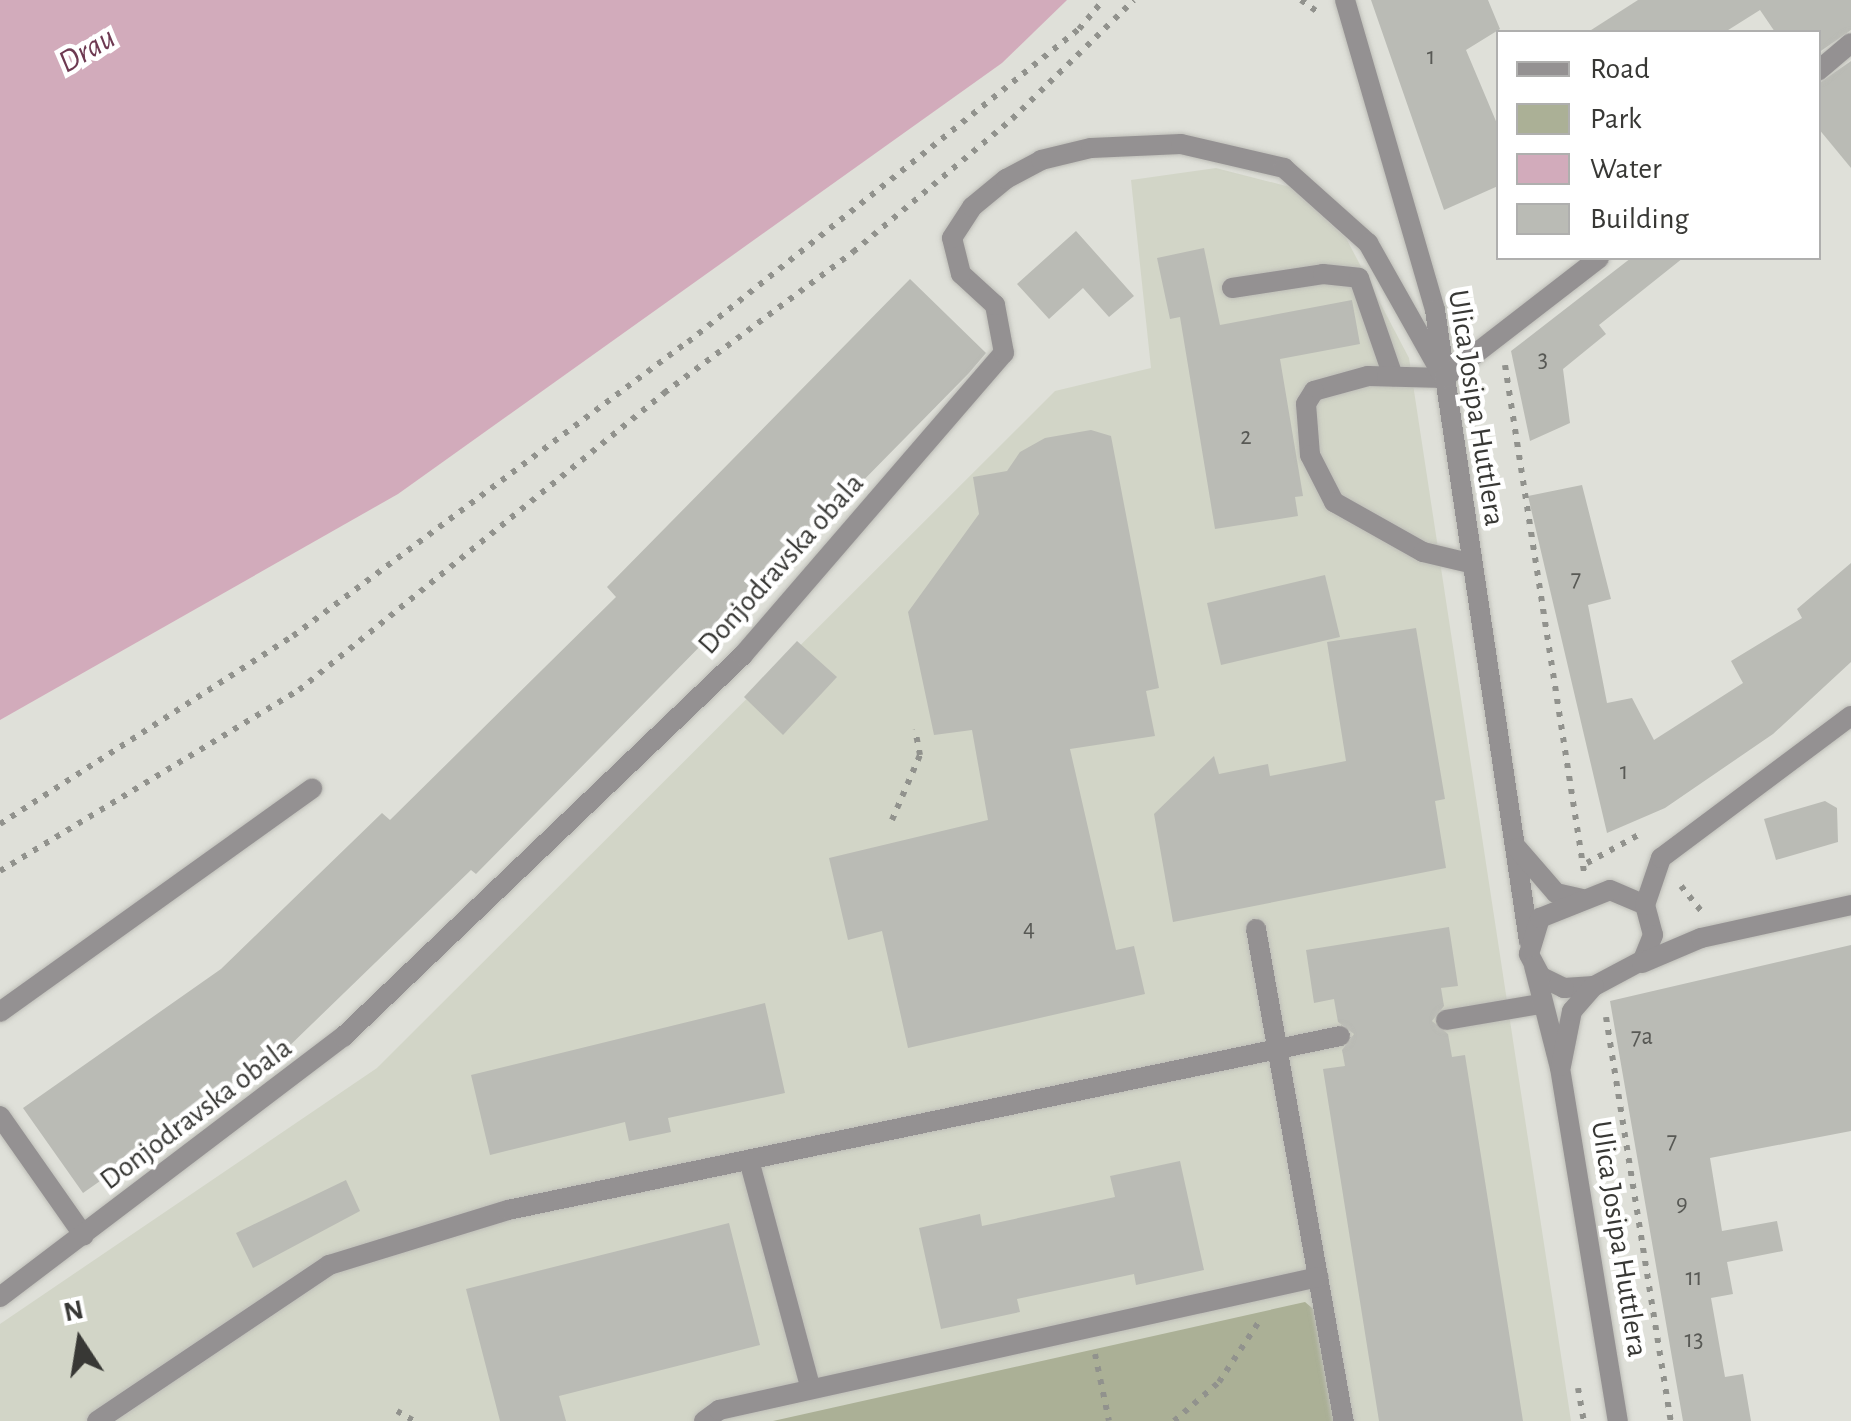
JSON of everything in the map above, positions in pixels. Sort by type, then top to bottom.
[{"type":"street","name":"Ulica Josipa Huttlera","points":[[1345,0],[1435,310],[1508,833],[1529,940]]},
{"type":"street","points":[[1821,68],[1851,43]]},
{"type":"street","name":"Donjodravska obala","points":[[0,1298],[343,1038],[743,655],[987,379],[1004,353],[1004,328],[995,305],[952,260],[952,238],[972,207],[1006,179],[1041,160],[1091,148],[1181,144],[1284,168],[1368,243],[1444,378]]},
{"type":"street","points":[[1469,563],[1423,552],[1334,502],[1310,456],[1306,404],[1314,391],[1393,376],[1444,378],[1595,260]]},
{"type":"street","points":[[1232,288],[1323,274],[1359,278],[1393,376]]},
{"type":"street","points":[[1638,965],[1650,948],[1648,913],[1661,858],[1851,716]]},
{"type":"street","points":[[0,1012],[312,789]]},
{"type":"street","name":"Ulica Josipa Huttlera","points":[[1508,833],[1537,878],[1585,898]]},
{"type":"street","points":[[1701,938],[1648,913],[1624,890],[1585,898],[1540,918],[1529,940],[1534,966],[1564,988],[1598,984],[1701,938],[1851,905]]},
{"type":"street","points":[[1256,929],[1344,1421]]},
{"type":"street","name":"Ulica Josipa Huttlera","points":[[1534,966],[1540,1004],[1560,1068],[1618,1421]]},
{"type":"street","name":"Ulica Josipa Huttlera","points":[[1560,1068],[1572,1011],[1598,984]]},
{"type":"street","points":[[1446,1020],[1540,1004]]},
{"type":"street","points":[[98,1421],[329,1265],[508,1210],[1340,1036]]},
{"type":"street","points":[[0,1116],[84,1236]]},
{"type":"street","points":[[750,1160],[811,1389]]},
{"type":"street","points":[[704,1421],[719,1410],[1318,1277]]},
{"type":"path","points":[[0,824],[292,636],[688,342],[1079,29],[1102,0]]},
{"type":"path","points":[[0,870],[299,690],[664,393],[853,252],[1012,119],[1134,0]]},
{"type":"path","points":[[1301,0],[1312,12]]},
{"type":"path","points":[[1500,332],[1585,898]]},
{"type":"path","points":[[892,820],[920,756],[915,729]]},
{"type":"path","points":[[1642,833],[1706,916]]},
{"type":"path","points":[[1598,984],[1671,1421]]},
{"type":"path","points":[[1174,1421],[1219,1382],[1283,1285]]},
{"type":"path","points":[[1090,1328],[1109,1421]]},
{"type":"path","points":[[396,1411],[414,1421]]},
{"type":"shaded area","points":[[1216,168],[1290,187],[1346,238],[1409,358],[1571,1421],[0,1421],[0,1324],[377,1068],[1055,391],[1151,368],[1131,180]]},
{"type":"green space","points":[[1305,1302],[1330,1323],[1342,1421],[773,1421]]},
{"type":"water","name":"Drau","points":[[0,0],[1067,0],[1002,63],[398,494],[0,720]]},
{"type":"building","points":[[1371,0],[1488,0],[1500,29],[1466,50],[1496,121],[1496,187],[1444,210]]},
{"type":"building","points":[[1638,0],[1851,0],[1851,30],[1821,51],[1821,30],[1774,30],[1760,10],[1728,30],[1591,30]]},
{"type":"building","points":[[1851,61],[1851,168],[1821,132],[1821,82]]},
{"type":"building","points":[[1076,231],[1134,296],[1109,317],[1083,288],[1049,319],[1017,284]]},
{"type":"building","points":[[1204,248],[1220,325],[1352,300],[1360,344],[1280,359],[1303,496],[1295,497],[1298,516],[1215,529],[1180,317],[1170,319],[1157,258]]},
{"type":"building","points":[[1628,260],[1680,260],[1599,325],[1606,334],[1563,369],[1570,423],[1530,441],[1511,351]]},
{"type":"building","points":[[910,279],[986,353],[969,373],[476,874],[471,870],[281,1054],[83,1193],[23,1108],[221,969],[382,813],[390,820],[616,597],[607,587]]},
{"type":"building","points":[[1091,430],[1111,436],[1159,688],[1146,691],[1155,736],[1070,749],[1116,950],[1134,946],[1145,994],[908,1048],[882,931],[848,940],[829,858],[988,820],[972,730],[934,735],[908,612],[979,514],[973,477],[1007,471],[1020,452],[1045,438]]},
{"type":"building","points":[[1582,485],[1611,599],[1588,605],[1607,703],[1632,698],[1654,740],[1743,683],[1731,661],[1802,618],[1797,609],[1851,563],[1851,662],[1773,734],[1665,808],[1607,833],[1528,496]]},
{"type":"building","points":[[1325,575],[1340,637],[1221,665],[1207,603]]},
{"type":"building","points":[[1416,628],[1445,799],[1435,801],[1446,868],[1173,922],[1154,814],[1214,756],[1219,774],[1268,764],[1270,776],[1346,761],[1327,642]]},
{"type":"building","points":[[797,641],[837,677],[783,735],[744,697]]},
{"type":"building","points":[[1825,801],[1837,808],[1838,842],[1776,860],[1764,819]]},
{"type":"building","points":[[1449,927],[1458,986],[1441,988],[1444,1006],[1432,1021],[1448,1034],[1452,1057],[1465,1055],[1523,1421],[1379,1421],[1323,1069],[1345,1066],[1342,1050],[1354,1034],[1338,1022],[1334,999],[1314,1003],[1306,950]]},
{"type":"building","points":[[1851,945],[1851,1131],[1710,1158],[1722,1231],[1777,1221],[1783,1251],[1727,1262],[1733,1294],[1711,1298],[1725,1377],[1743,1374],[1751,1421],[1683,1421],[1610,1001]]},
{"type":"building","points":[[765,1003],[785,1093],[668,1118],[671,1132],[629,1141],[625,1122],[490,1155],[471,1075]]},
{"type":"building","points":[[1180,1161],[1204,1270],[1136,1285],[1134,1274],[1017,1299],[1020,1312],[941,1329],[919,1228],[980,1214],[982,1226],[1115,1197],[1110,1176]]},
{"type":"building","points":[[346,1180],[360,1211],[253,1268],[236,1233]]},
{"type":"building","points":[[729,1223],[760,1345],[559,1396],[566,1421],[500,1421],[466,1289]]}]
